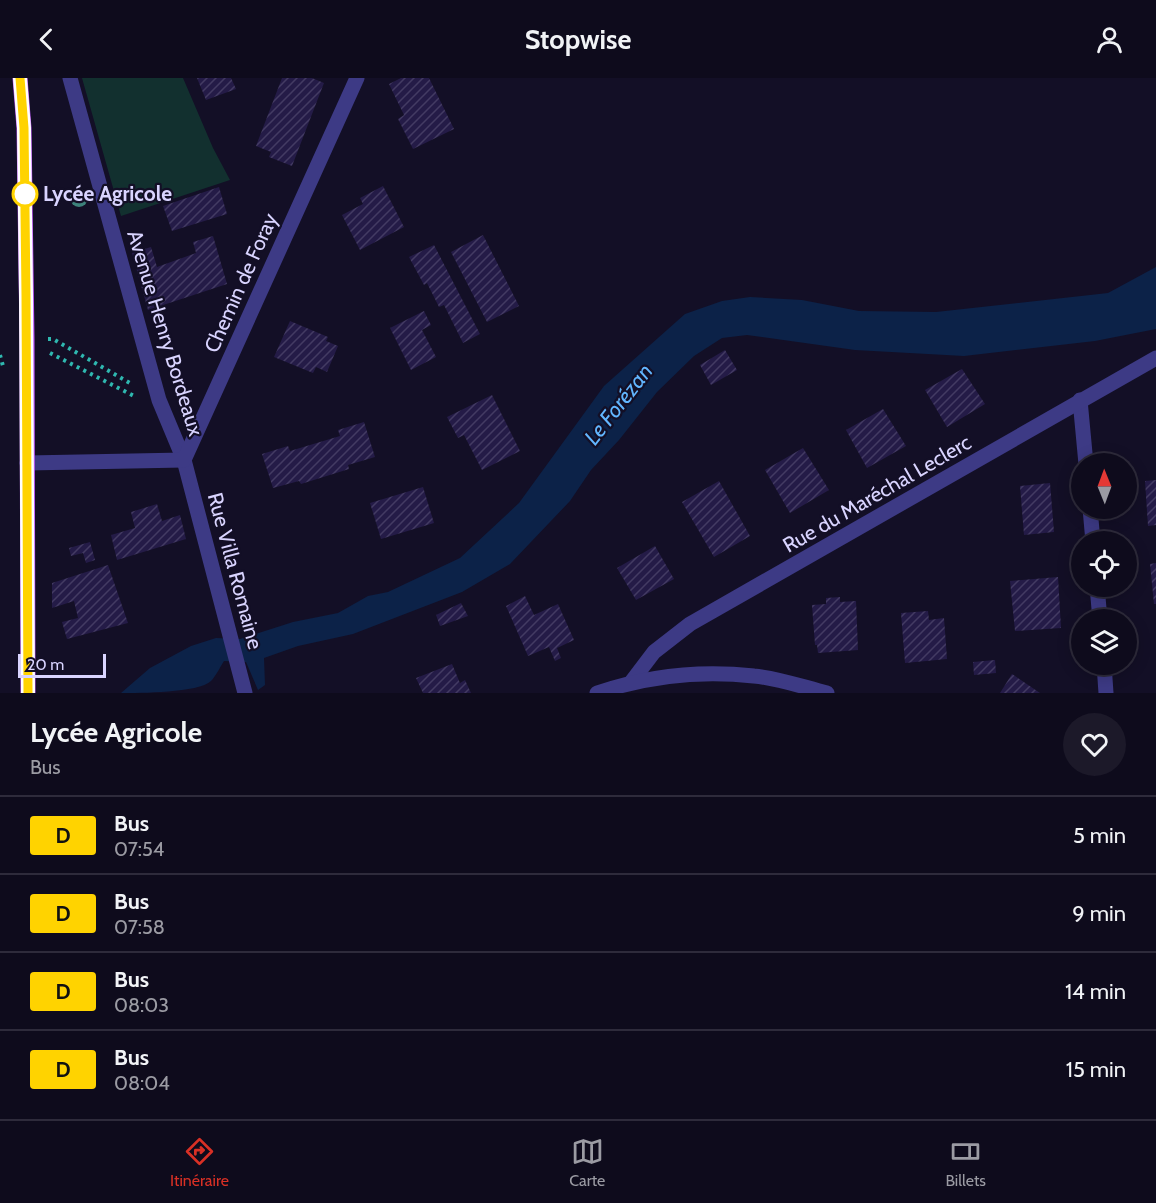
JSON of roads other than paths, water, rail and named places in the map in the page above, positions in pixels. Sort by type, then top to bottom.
[{"type":"main road","points":[[20,78],[24,128],[27,339],[28,693]]},
{"type":"street","name":"Avenue Henry Bordeaux","points":[[70,78],[161,406],[184,460]]},
{"type":"street","name":"Chemin de Foray","points":[[184,460],[357,78]]},
{"type":"street","name":"Rue du Maréchal Leclerc","points":[[632,681],[654,652],[690,624],[1156,358]]},
{"type":"street","points":[[1080,400],[1085,453]]},
{"type":"street","points":[[27,463],[184,460]]},
{"type":"street","name":"Rue Villa Romaine","points":[[184,460],[244,688]]},
{"type":"street","points":[[597,693],[632,681],[696,674],[755,676],[827,693]]},
{"type":"street","points":[[1105,675],[1106,693]]},
{"type":"water","name":"Le Forézan","points":[[1156,267],[1156,329],[1095,341],[964,356],[855,350],[747,335],[722,338],[694,356],[657,392],[619,440],[591,470],[570,501],[510,564],[462,592],[353,634],[298,646],[264,658],[265,685],[258,690],[246,662],[224,661],[213,679],[204,685],[168,692],[121,693],[150,668],[191,646],[216,638],[240,639],[293,622],[338,613],[368,596],[388,592],[460,558],[519,503],[604,386],[685,314],[722,301],[750,297],[802,300],[859,311],[936,312],[1108,293]]},
{"type":"place","name":"Lycée Agricole","points":[[25,194]]}]
